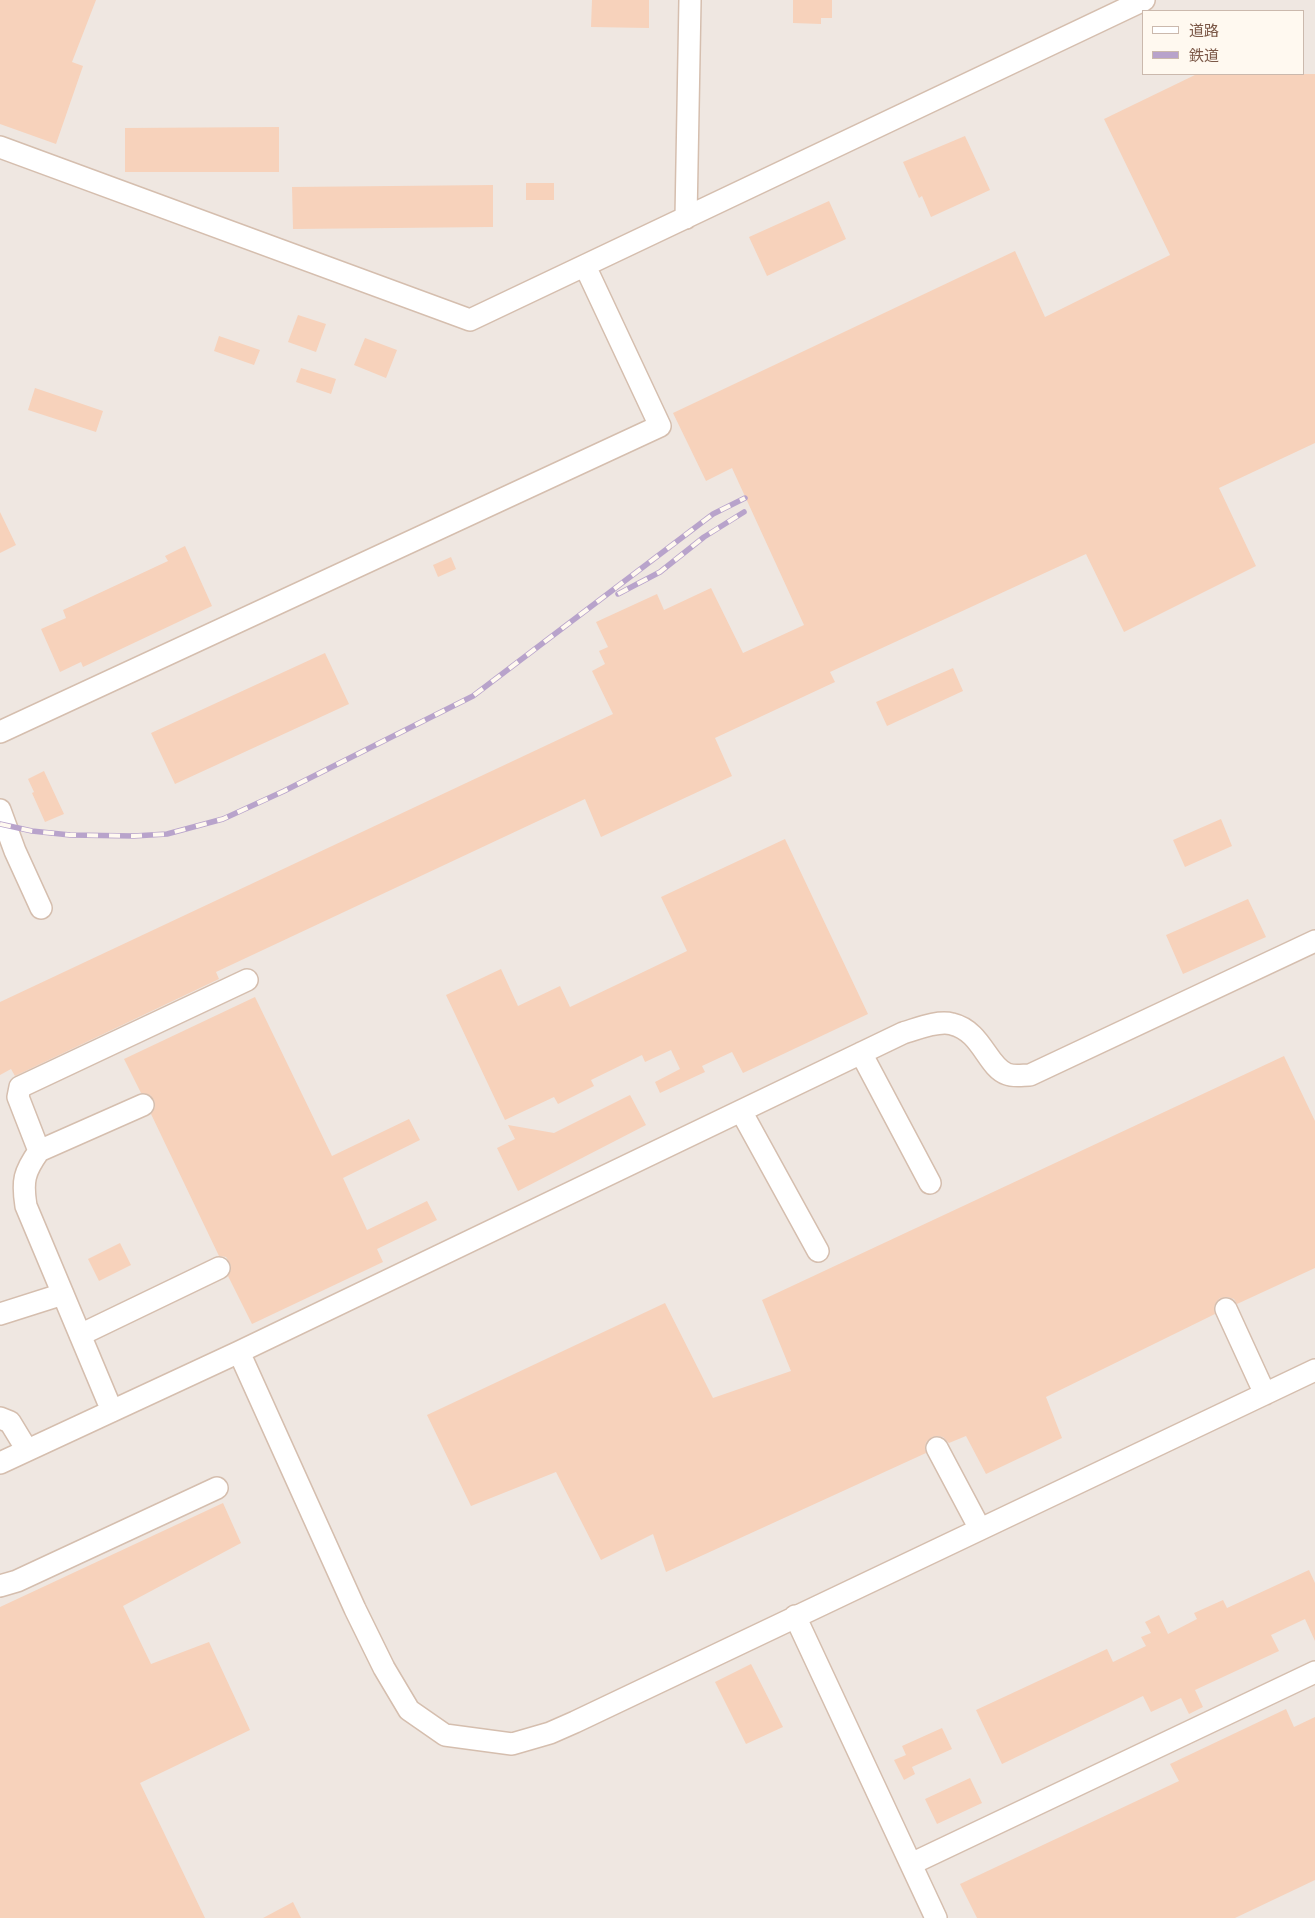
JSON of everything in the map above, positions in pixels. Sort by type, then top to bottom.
[{"type":"lane","points":[[686,218],[690,0]]},
{"type":"lane","points":[[0,147],[470,320],[1144,0]]},
{"type":"lane","points":[[0,732],[660,426],[585,266]]},
{"type":"lane","points":[[0,810],[15,851],[41,908]]},
{"type":"lane","points":[[0,1463],[239,1352],[903,1032],[940,1024],[952,1024],[972,1034],[1000,1071],[1010,1076],[1030,1075],[1313,947]]},
{"type":"lane","points":[[39,1151],[18,1097],[20,1086],[247,980]]},
{"type":"lane","points":[[861,1053],[930,1183]]},
{"type":"lane","points":[[112,1411],[26,1206],[24,1179],[28,1166],[39,1151],[142,1105]]},
{"type":"lane","points":[[741,1111],[818,1251]]},
{"type":"lane","points":[[80,1335],[219,1268]]},
{"type":"lane","points":[[0,1314],[63,1294]]},
{"type":"lane","points":[[1226,1309],[1265,1394]]},
{"type":"lane","points":[[239,1352],[354,1609],[384,1668],[409,1710],[445,1735],[512,1744],[550,1733],[1315,1370]]},
{"type":"lane","points":[[0,1418],[10,1422],[27,1450]]},
{"type":"lane","points":[[937,1448],[980,1529]]},
{"type":"lane","points":[[0,1586],[17,1581],[217,1488]]},
{"type":"lane","points":[[795,1616],[936,1918]]},
{"type":"lane","points":[[911,1864],[1315,1672]]},
{"type":"shaded area","points":[[0,0],[1315,0],[1315,1918],[0,1918]]},
{"type":"building","points":[[0,0],[96,0],[72,62],[83,66],[56,144],[0,124]]},
{"type":"building","points":[[592,0],[649,0],[649,28],[591,27]]},
{"type":"building","points":[[793,0],[832,0],[832,18],[821,18],[821,24],[793,23]]},
{"type":"building","points":[[1315,74],[1315,443],[1219,488],[1256,566],[1124,632],[1086,554],[830,672],[835,682],[715,738],[732,776],[601,837],[585,799],[216,972],[219,979],[15,1076],[11,1069],[0,1075],[0,1002],[613,714],[592,671],[605,664],[599,651],[608,647],[596,622],[657,594],[664,610],[711,588],[743,653],[804,625],[732,468],[706,481],[673,413],[1015,251],[1045,317],[1170,255],[1104,119],[1195,75]]},
{"type":"building","points":[[279,127],[279,172],[125,172],[125,128]]},
{"type":"building","points":[[965,136],[990,190],[931,217],[922,196],[919,198],[903,162]]},
{"type":"building","points":[[526,183],[554,183],[554,200],[526,200]]},
{"type":"building","points":[[493,185],[493,227],[293,229],[292,187]]},
{"type":"building","points":[[829,201],[846,239],[767,276],[749,237]]},
{"type":"building","points":[[298,315],[326,324],[316,352],[288,342]]},
{"type":"building","points":[[219,336],[260,350],[254,365],[214,351]]},
{"type":"building","points":[[365,338],[397,350],[386,378],[354,365]]},
{"type":"building","points":[[301,368],[336,379],[331,394],[296,382]]},
{"type":"building","points":[[35,388],[103,411],[96,432],[28,410]]},
{"type":"building","points":[[0,512],[16,545],[0,553]]},
{"type":"building","points":[[185,546],[212,606],[83,667],[81,662],[60,672],[41,629],[66,618],[63,610],[168,561],[165,556]]},
{"type":"building","points":[[451,557],[456,569],[438,577],[433,565]]},
{"type":"building","points":[[325,653],[349,704],[175,784],[151,733]]},
{"type":"building","points":[[953,668],[963,691],[887,726],[876,702]]},
{"type":"building","points":[[44,771],[64,814],[45,822],[28,779]]},
{"type":"building","points":[[1221,819],[1232,846],[1185,867],[1173,840]]},
{"type":"building","points":[[785,839],[868,1014],[743,1073],[732,1052],[702,1066],[705,1072],[660,1093],[655,1082],[680,1069],[671,1050],[645,1062],[642,1055],[591,1080],[594,1086],[558,1104],[554,1097],[505,1120],[446,995],[501,969],[518,1006],[560,986],[570,1007],[687,951],[661,897]]},
{"type":"building","points":[[1248,899],[1266,937],[1183,974],[1166,935]]},
{"type":"building","points":[[255,997],[332,1156],[409,1119],[420,1140],[343,1178],[367,1230],[427,1201],[437,1220],[377,1249],[383,1262],[252,1324],[228,1276],[231,1269],[230,1263],[226,1257],[219,1256],[151,1114],[155,1107],[154,1100],[150,1095],[141,1093],[124,1059]]},
{"type":"building","points":[[1284,1056],[1315,1121],[1315,1268],[1237,1304],[1234,1299],[1228,1297],[1220,1298],[1214,1307],[1215,1314],[1046,1397],[1062,1438],[986,1474],[966,1436],[949,1443],[943,1437],[932,1437],[926,1442],[926,1453],[666,1572],[653,1534],[601,1560],[556,1472],[471,1506],[427,1415],[665,1303],[713,1398],[791,1371],[762,1300]]},
{"type":"building","points":[[630,1095],[646,1125],[518,1191],[497,1148],[515,1139],[508,1125],[554,1133]]},
{"type":"building","points":[[120,1243],[131,1265],[99,1281],[88,1259]]},
{"type":"building","points":[[223,1503],[241,1543],[123,1606],[151,1664],[209,1642],[250,1730],[140,1783],[205,1918],[0,1918],[0,1607]]},
{"type":"building","points":[[1309,1570],[1315,1583],[1315,1641],[1305,1619],[1271,1635],[1279,1651],[1195,1690],[1203,1707],[1189,1714],[1181,1698],[1151,1712],[1143,1696],[1002,1764],[976,1710],[1107,1649],[1113,1662],[1146,1646],[1141,1637],[1151,1633],[1145,1622],[1159,1615],[1168,1634],[1197,1619],[1194,1613],[1223,1600],[1227,1608]]},
{"type":"building","points":[[751,1664],[783,1727],[746,1744],[715,1682]]},
{"type":"building","points":[[1286,1709],[1294,1727],[1315,1717],[1315,1880],[1235,1918],[977,1918],[960,1884],[1179,1781],[1170,1764]]},
{"type":"building","points":[[942,1728],[952,1749],[912,1767],[915,1774],[904,1780],[894,1760],[906,1755],[902,1746]]},
{"type":"building","points":[[970,1778],[982,1803],[937,1824],[925,1799]]},
{"type":"building","points":[[293,1902],[301,1918],[263,1918]]},
{"type":"railway","points":[[0,824],[32,831],[70,835],[134,836],[167,834],[223,819],[284,791],[473,696],[713,514],[745,498]]},
{"type":"railway","points":[[618,594],[660,572],[704,537],[744,512]]}]
